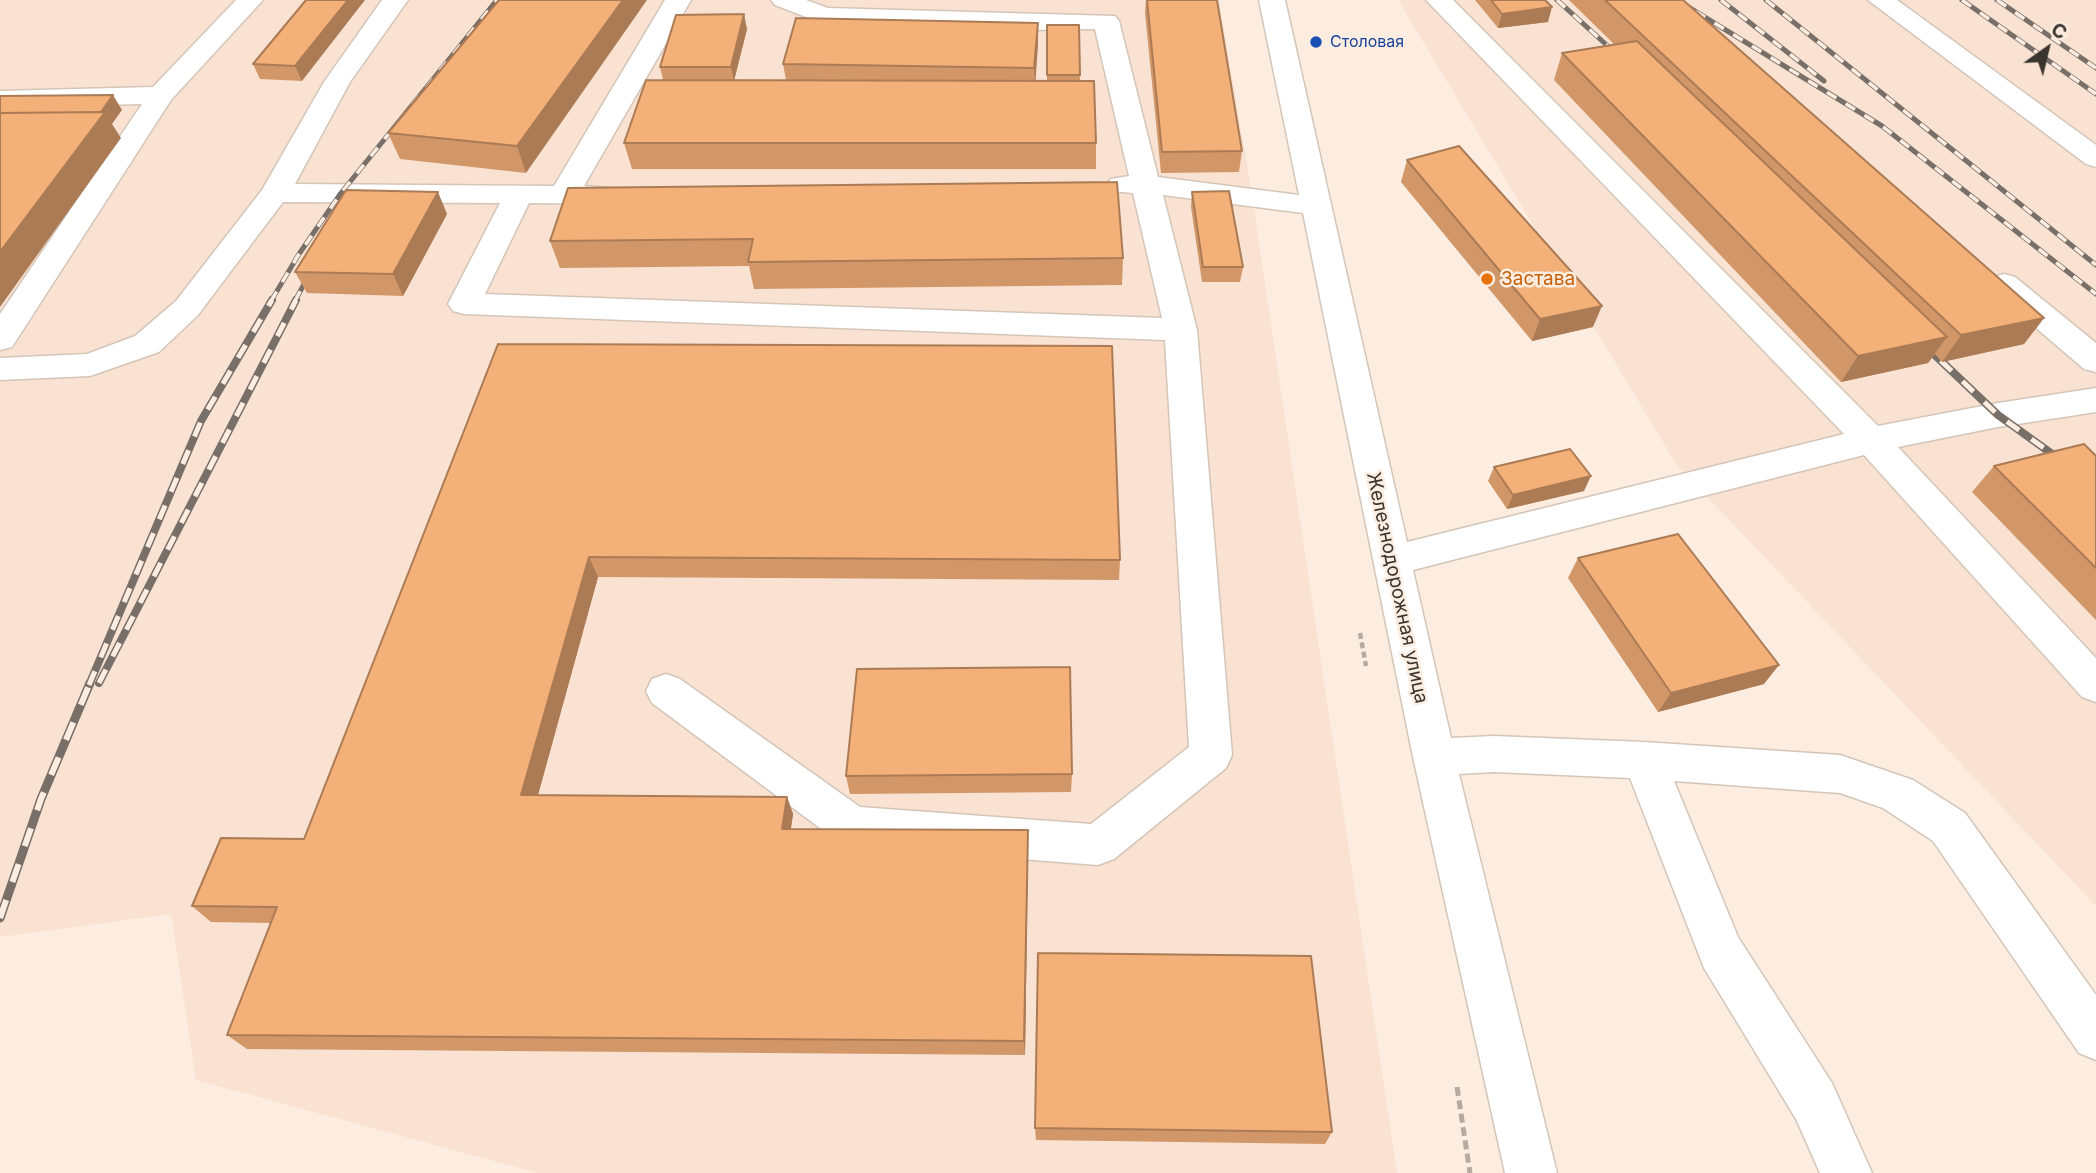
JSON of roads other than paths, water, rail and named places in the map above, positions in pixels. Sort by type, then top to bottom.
[{"type":"street","points":[[0,339],[161,95],[250,0]]},
{"type":"street","points":[[0,369],[90,365],[147,344],[187,309],[275,192],[337,82],[395,0]]},
{"type":"street","points":[[563,196],[678,0]]},
{"type":"street","points":[[666,691],[852,826],[1098,845],[1211,755],[1181,330],[1106,20],[1027,22],[824,16],[784,0]]},
{"type":"street","name":"Железнодорожная улица","points":[[1272,0],[1434,757],[1531,1173]]},
{"type":"street","points":[[1439,0],[1871,440],[2096,685]]},
{"type":"street","points":[[1881,0],[2096,158]]},
{"type":"street","points":[[0,99],[161,95]]},
{"type":"street","points":[[1089,186],[1144,184],[1316,206]]},
{"type":"street","points":[[275,192],[646,195]]},
{"type":"street","points":[[518,196],[464,304],[1181,330]]},
{"type":"street","points":[[1980,264],[2096,362]]},
{"type":"street","points":[[1391,561],[1871,440],[1998,415],[2096,400]]},
{"type":"street","points":[[1434,757],[1494,754],[1644,760],[1840,774],[1898,794],[1949,827],[2096,1036]]},
{"type":"street","points":[[1644,760],[1721,951],[1814,1101],[1846,1173]]},
{"type":"railway","points":[[271,301],[341,193],[497,0]]},
{"type":"railway","points":[[1557,0],[1622,59]]},
{"type":"railway","points":[[1677,0],[1882,126],[2096,294]]},
{"type":"railway","points":[[1721,0],[1824,81]]},
{"type":"railway","points":[[1766,0],[2096,265]]},
{"type":"railway","points":[[1962,0],[2096,94]]},
{"type":"railway","points":[[1997,0],[2096,68]]},
{"type":"railway","points":[[295,301],[312,269]]},
{"type":"railway","points":[[89,685],[201,421],[272,300]]},
{"type":"railway","points":[[99,683],[296,300]]},
{"type":"railway","points":[[1919,340],[1998,415],[2073,469],[2096,491]]},
{"type":"railway","points":[[0,918],[41,799],[90,683]]},
{"type":"place","name":"Столовая","points":[[1316,42]]},
{"type":"place","name":"Застава","points":[[1487,279]]}]
